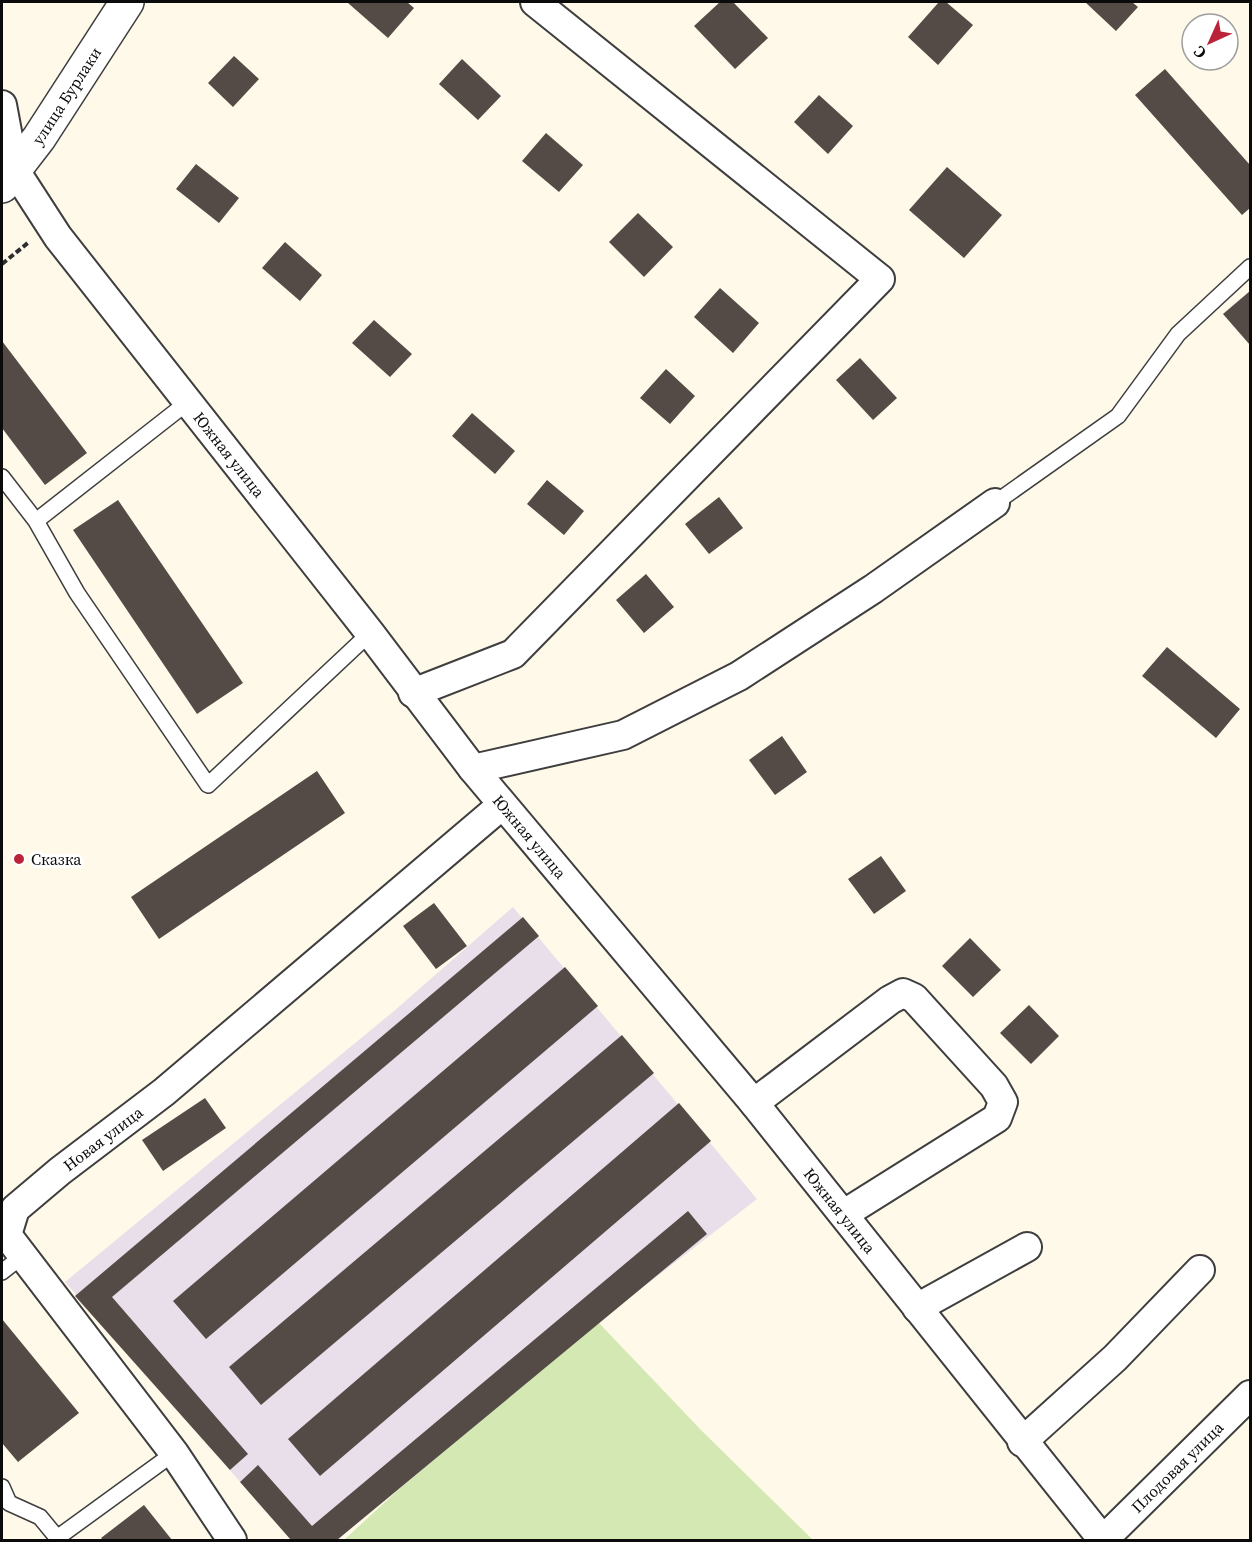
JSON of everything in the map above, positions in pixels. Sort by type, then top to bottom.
[{"type":"street","name":"улица Бурлаки","points":[[8,178],[39,138],[127,2]]},
{"type":"street","points":[[413,693],[513,654],[880,279],[535,2]]},
{"type":"street","name":"Южная улица","points":[[2,105],[8,178],[51,225],[370,633],[413,693],[473,769],[754,1103],[1022,1442],[1103,1540]]},
{"type":"street","points":[[473,769],[623,735],[739,676],[873,589],[995,503]]},
{"type":"street","name":"Новая улица","points":[[232,1540],[174,1453],[12,1264],[8,1235],[15,1209],[60,1171],[164,1092],[502,805]]},
{"type":"street","points":[[754,1103],[890,1000],[903,993],[914,998],[994,1086],[1003,1102],[997,1118],[844,1214]]},
{"type":"street","points":[[917,1308],[1027,1247]]},
{"type":"street","points":[[1022,1442],[1115,1358],[1200,1270]]},
{"type":"street","name":"Плодовая улица","points":[[1103,1540],[1251,1395]]},
{"type":"lane","points":[[995,503],[1118,416],[1178,334],[1251,267]]},
{"type":"lane","points":[[36,521],[188,402]]},
{"type":"lane","points":[[2,477],[36,521],[77,593],[208,785],[370,633]]},
{"type":"lane","points":[[2,1487],[9,1503],[40,1517],[58,1539],[174,1453]]},
{"type":"path","points":[[2,264],[51,225]]},
{"type":"shaded area","points":[[513,907],[757,1199],[598,1322],[337,1540],[291,1540],[65,1282],[394,1011]]},
{"type":"green space","points":[[598,1322],[702,1431],[813,1540],[344,1540],[398,1490]]},
{"type":"building","points":[[407,2],[414,8],[388,38],[348,3]]},
{"type":"building","points":[[720,2],[733,2],[768,38],[735,69],[694,26]]},
{"type":"building","points":[[939,2],[946,2],[973,25],[938,65],[908,37]]},
{"type":"building","points":[[1085,2],[1132,2],[1138,7],[1116,31]]},
{"type":"building","points":[[234,56],[259,79],[233,107],[208,83]]},
{"type":"building","points":[[462,59],[501,96],[478,120],[439,84]]},
{"type":"building","points":[[1165,69],[1250,165],[1250,208],[1242,215],[1135,95]]},
{"type":"building","points":[[819,95],[853,126],[828,154],[794,122]]},
{"type":"building","points":[[546,133],[583,165],[559,192],[522,161]]},
{"type":"building","points":[[196,164],[239,198],[219,223],[176,189]]},
{"type":"building","points":[[947,167],[1002,215],[964,258],[909,210]]},
{"type":"building","points":[[638,213],[673,247],[644,277],[609,242]]},
{"type":"building","points":[[285,242],[322,275],[300,301],[262,268]]},
{"type":"building","points":[[720,288],[759,323],[733,353],[694,317]]},
{"type":"building","points":[[1250,291],[1250,345],[1223,314]]},
{"type":"building","points":[[374,320],[412,354],[390,377],[352,343]]},
{"type":"building","points":[[2,341],[87,453],[45,485],[2,428]]},
{"type":"building","points":[[860,358],[897,398],[873,420],[836,380]]},
{"type":"building","points":[[666,369],[695,396],[670,424],[640,398]]},
{"type":"building","points":[[472,413],[515,451],[495,474],[452,436]]},
{"type":"building","points":[[547,480],[584,511],[564,535],[527,504]]},
{"type":"building","points":[[719,497],[743,528],[709,554],[685,524]]},
{"type":"building","points":[[118,500],[243,683],[197,714],[73,530]]},
{"type":"building","points":[[646,574],[674,607],[644,633],[616,600]]},
{"type":"building","points":[[1167,647],[1240,709],[1216,738],[1142,676]]},
{"type":"building","points":[[782,736],[807,772],[775,795],[749,760]]},
{"type":"building","points":[[317,771],[345,813],[159,939],[131,897]]},
{"type":"building","points":[[881,856],[906,891],[874,914],[848,879]]},
{"type":"building","points":[[434,903],[467,946],[436,969],[403,926]]},
{"type":"building","points":[[523,917],[539,936],[112,1297],[248,1454],[230,1470],[75,1296]]},
{"type":"building","points":[[970,938],[1001,970],[973,997],[942,966]]},
{"type":"building","points":[[565,967],[598,1006],[206,1339],[173,1301]]},
{"type":"building","points":[[1029,1005],[1059,1036],[1031,1064],[1000,1033]]},
{"type":"building","points":[[622,1035],[654,1073],[261,1405],[229,1367]]},
{"type":"building","points":[[205,1098],[226,1128],[163,1171],[142,1140]]},
{"type":"building","points":[[679,1103],[711,1141],[320,1476],[288,1439]]},
{"type":"building","points":[[688,1211],[707,1234],[337,1540],[291,1540],[240,1482],[258,1465],[312,1526]]},
{"type":"building","points":[[2,1319],[79,1413],[18,1462],[2,1443]]},
{"type":"building","points":[[144,1505],[172,1540],[103,1540],[101,1538]]},
{"type":"place","name":"Сказка","points":[[19,859]]}]
